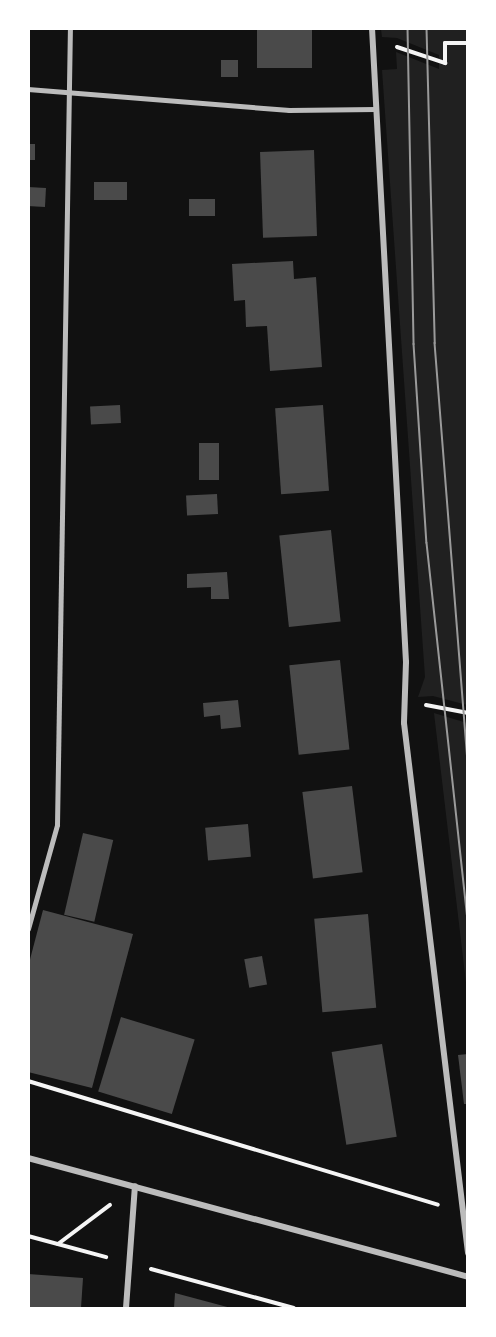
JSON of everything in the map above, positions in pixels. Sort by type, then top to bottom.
[{"type":"street","points":[[372,28],[406,662],[404,723],[468,1252]]},
{"type":"street","points":[[28,1158],[468,1277]]},
{"type":"street","points":[[126,1308],[135,1186]]},
{"type":"lane","points":[[28,929],[57,825],[70,28]]},
{"type":"lane","points":[[28,89],[289,110],[375,109]]},
{"type":"path","points":[[373,66],[389,64],[389,44],[445,63],[445,43],[468,43]]},
{"type":"path","points":[[404,723],[425,721],[423,705],[468,713]]},
{"type":"path","points":[[28,1081],[462,1212]]},
{"type":"path","points":[[57,1244],[135,1186]]},
{"type":"path","points":[[28,1236],[294,1308]]},
{"type":"shaded area","points":[[381,29],[467,29],[467,705],[433,696],[418,697],[425,677],[382,70],[397,69],[396,52],[439,69],[439,55],[397,38],[382,37]]},
{"type":"shaded area","points":[[434,713],[467,723],[467,991]]},
{"type":"building","points":[[257,28],[312,28],[312,68],[257,68]]},
{"type":"building","points":[[221,60],[238,60],[238,77],[221,77]]},
{"type":"building","points":[[28,144],[35,144],[35,160],[28,160]]},
{"type":"building","points":[[314,150],[317,236],[263,238],[260,152]]},
{"type":"building","points":[[94,182],[127,182],[127,200],[94,200]]},
{"type":"building","points":[[28,187],[46,188],[45,207],[28,206]]},
{"type":"building","points":[[189,199],[215,199],[215,216],[189,216]]},
{"type":"building","points":[[293,261],[294,279],[316,277],[322,367],[270,371],[267,326],[246,327],[245,300],[234,301],[232,264]]},
{"type":"building","points":[[120,405],[121,423],[91,425],[90,407]]},
{"type":"building","points":[[323,405],[329,491],[281,494],[275,408]]},
{"type":"building","points":[[199,443],[219,443],[219,480],[199,480]]},
{"type":"building","points":[[217,494],[218,514],[187,516],[186,496]]},
{"type":"building","points":[[331,530],[341,621],[289,627],[279,535]]},
{"type":"building","points":[[227,572],[229,599],[211,599],[211,587],[187,588],[187,574]]},
{"type":"building","points":[[340,660],[349,750],[299,755],[289,665]]},
{"type":"building","points":[[238,700],[241,727],[221,729],[220,715],[204,717],[203,703]]},
{"type":"building","points":[[352,786],[363,872],[313,878],[302,792]]},
{"type":"building","points":[[248,824],[251,857],[208,861],[205,828]]},
{"type":"building","points":[[83,833],[113,840],[94,922],[64,915]]},
{"type":"building","points":[[43,910],[133,934],[92,1088],[28,1072],[28,967]]},
{"type":"building","points":[[368,914],[376,1008],[322,1012],[314,919]]},
{"type":"building","points":[[262,956],[267,985],[249,988],[244,959]]},
{"type":"building","points":[[121,1017],[195,1040],[172,1114],[98,1092]]},
{"type":"building","points":[[382,1044],[397,1137],[346,1145],[332,1052]]},
{"type":"building","points":[[468,1054],[468,1104],[464,1104],[458,1055]]},
{"type":"building","points":[[28,1274],[83,1278],[81,1308],[28,1308]]},
{"type":"building","points":[[175,1293],[231,1308],[174,1308]]},
{"type":"tram line","points":[[408,28],[414,344],[427,543],[468,923]]},
{"type":"tram line","points":[[427,28],[435,343],[468,762]]}]
